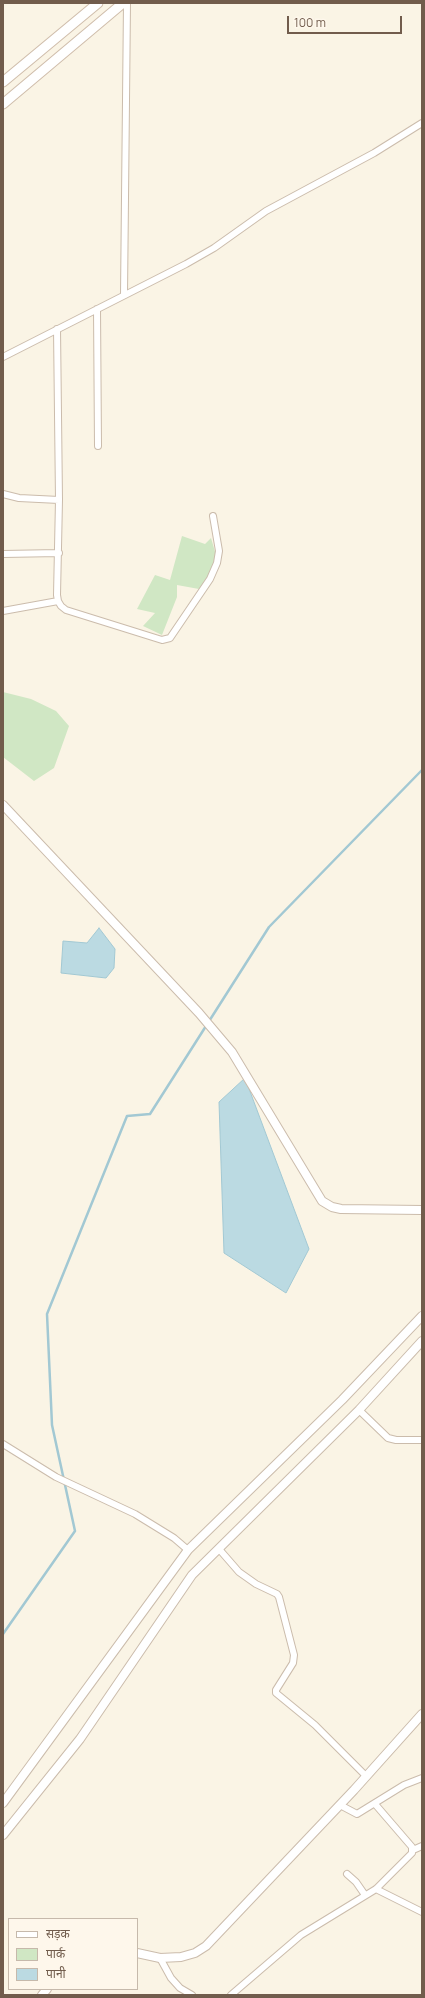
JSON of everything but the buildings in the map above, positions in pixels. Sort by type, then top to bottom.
[{"type":"main road","points":[[3,82],[98,3]]},
{"type":"main road","points":[[3,104],[124,3]]},
{"type":"street","points":[[124,294],[127,3]]},
{"type":"street","points":[[3,357],[214,248],[266,211],[374,153],[422,123]]},
{"type":"street","points":[[97,309],[98,446]]},
{"type":"street","points":[[57,329],[59,500],[58,601],[66,610],[162,640],[170,638],[210,579],[218,563],[219,551],[213,516]]},
{"type":"street","points":[[3,494],[19,498],[59,500]]},
{"type":"street","points":[[3,554],[59,553]]},
{"type":"street","points":[[3,610],[58,601]]},
{"type":"street","points":[[3,805],[209,1025],[238,1061],[322,1201],[332,1207],[341,1209],[422,1210]]},
{"type":"street","points":[[3,1803],[188,1550],[342,1400],[422,1316]]},
{"type":"street","points":[[3,1835],[80,1739],[184,1586],[219,1549],[359,1410],[422,1341]]},
{"type":"street","points":[[359,1410],[388,1438],[396,1440],[422,1440]]},
{"type":"street","points":[[3,1444],[56,1477],[136,1514],[174,1538],[188,1550]]},
{"type":"street","points":[[219,1549],[239,1572],[256,1584],[277,1594],[279,1597],[294,1655],[293,1663],[276,1690],[277,1696],[315,1725],[366,1776]]},
{"type":"street","points":[[138,1953],[160,1958],[188,1956],[206,1946],[340,1805],[422,1714]]},
{"type":"street","points":[[340,1805],[357,1814],[404,1785],[422,1778]]},
{"type":"street","points":[[375,1804],[413,1850]]},
{"type":"street","points":[[231,1995],[300,1935],[376,1889],[412,1853],[413,1850],[422,1846]]},
{"type":"street","points":[[347,1874],[356,1882],[365,1895]]},
{"type":"street","points":[[376,1889],[422,1912]]},
{"type":"street","points":[[160,1958],[170,1978],[180,1988],[192,1995]]},
{"type":"green space","points":[[182,536],[205,544],[211,538],[216,555],[209,575],[199,589],[177,585],[177,597],[162,635],[143,626],[155,613],[137,609],[155,575],[170,580]]},
{"type":"green space","points":[[3,692],[31,699],[56,711],[69,726],[54,768],[34,781],[3,757]]},
{"type":"water","points":[[99,928],[115,949],[114,968],[106,978],[61,973],[63,941],[87,943]]},
{"type":"water","points":[[245,1078],[309,1249],[286,1293],[224,1253],[219,1102]]},
{"type":"waterway","points":[[3,1634],[75,1531],[52,1425],[47,1314],[127,1116],[150,1114],[269,927],[422,770]]}]
